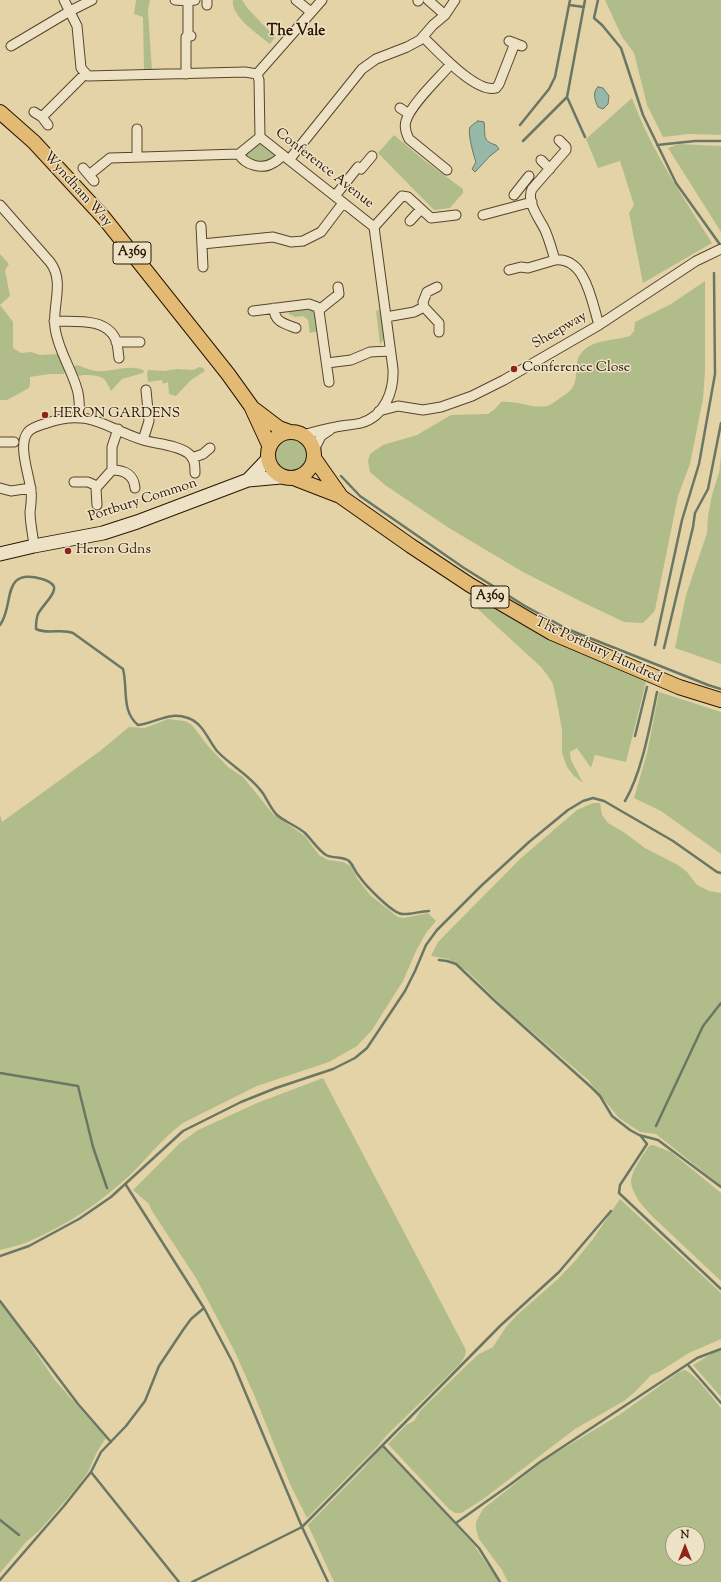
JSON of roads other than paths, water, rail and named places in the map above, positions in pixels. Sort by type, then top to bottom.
[{"type":"main road","name":"Wyndham Way","points":[[0,112],[34,142],[104,218],[228,374],[251,406],[269,452]]},
{"type":"main road","name":"Wyndham Way","points":[[251,406],[279,428],[297,434]]},
{"type":"main road","points":[[297,434],[308,439],[314,454],[313,464],[309,471],[296,478],[288,479],[281,477],[270,467],[269,452],[275,438],[280,435],[297,434]]},
{"type":"main road","name":"Portbury Common","points":[[248,480],[269,452]]},
{"type":"main road","name":"The Portbury Hundred","points":[[314,454],[340,496]]},
{"type":"main road","name":"Portbury Common","points":[[0,554],[102,533],[137,522],[248,480],[281,477]]},
{"type":"main road","name":"The Portbury Hundred","points":[[296,478],[340,496],[470,585],[552,633],[678,688],[721,700]]},
{"type":"street","points":[[64,0],[78,30],[80,68],[85,74],[90,76],[245,72],[257,74],[322,0]]},
{"type":"street","points":[[11,46],[70,11],[92,0]]},
{"type":"street","points":[[175,0],[191,0],[190,36],[186,37],[186,74]]},
{"type":"street","points":[[296,0],[311,12]]},
{"type":"street","points":[[428,0],[446,15]]},
{"type":"street","points":[[239,154],[245,161],[258,166],[272,164],[286,157],[362,68],[376,59],[411,46],[423,37],[446,15],[455,0]]},
{"type":"street","points":[[423,37],[451,64],[476,84],[488,88],[494,88],[499,84],[515,43]]},
{"type":"street","points":[[447,170],[408,139],[406,132],[406,121],[409,114],[426,92],[451,64]]},
{"type":"street","points":[[41,118],[85,74]]},
{"type":"street","name":"Conference Avenue","points":[[257,74],[260,80],[260,137],[374,227],[393,376],[392,391],[379,411]]},
{"type":"street","points":[[400,108],[409,114]]},
{"type":"street","points":[[137,129],[137,158]]},
{"type":"street","points":[[89,175],[110,158],[239,154],[260,137]]},
{"type":"street","points":[[555,260],[545,230],[537,216],[530,195],[531,190],[566,150],[559,140]]},
{"type":"street","points":[[335,196],[358,167],[361,169],[372,156]]},
{"type":"street","points":[[541,160],[550,169]]},
{"type":"street","points":[[514,194],[529,176]]},
{"type":"street","points":[[521,186],[531,190]]},
{"type":"street","points":[[374,227],[402,197],[408,197],[432,218],[456,215]]},
{"type":"street","points":[[483,214],[532,202]]},
{"type":"street","points":[[202,244],[273,237],[291,242],[303,241],[321,232],[343,203]]},
{"type":"street","points":[[0,205],[31,233],[56,270],[58,291],[54,310],[54,321],[58,343],[77,388],[80,417]]},
{"type":"street","points":[[410,221],[421,209]]},
{"type":"street","points":[[201,226],[203,267]]},
{"type":"street","name":"Sheepway","points":[[297,434],[362,422],[373,417],[379,411],[402,406],[427,410],[441,407],[472,396],[504,380],[598,325],[696,261],[721,249]]},
{"type":"street","points":[[510,270],[520,263],[528,268],[555,260],[561,260],[571,264],[583,277],[598,325]]},
{"type":"street","points":[[437,287],[429,291],[425,296],[424,307],[442,327]]},
{"type":"street","points":[[319,310],[339,294],[338,288]]},
{"type":"street","points":[[253,311],[310,304],[315,306],[319,310],[329,382]]},
{"type":"street","points":[[386,317],[414,312],[424,307]]},
{"type":"street","points":[[274,308],[277,320],[296,328]]},
{"type":"street","points":[[54,321],[97,323],[110,333],[116,342],[119,358]]},
{"type":"street","points":[[116,342],[140,342]]},
{"type":"street","points":[[327,364],[351,360],[370,352],[390,351]]},
{"type":"street","points":[[144,440],[149,421],[146,390]]},
{"type":"street","points":[[34,546],[30,512],[31,488],[24,462],[24,447],[27,433],[32,428],[69,418],[80,417],[94,420],[144,440],[182,449],[192,458],[196,474]]},
{"type":"street","name":"Sheepway","points":[[314,454],[321,436],[336,427]]},
{"type":"street","points":[[97,505],[95,489],[112,470],[112,447],[118,430]]},
{"type":"street","points":[[0,442],[14,442]]},
{"type":"street","points":[[192,458],[203,454],[210,448]]},
{"type":"street","points":[[112,470],[131,476],[134,480],[135,488]]},
{"type":"street","points":[[74,482],[87,482],[97,486]]},
{"type":"street","points":[[0,488],[11,490],[31,488]]},
{"type":"waterway","points":[[520,125],[549,89],[555,77],[570,0]]},
{"type":"waterway","points":[[523,141],[567,97],[585,0]]},
{"type":"waterway","points":[[598,0],[594,18],[602,25],[621,48],[643,115],[676,183],[721,246]]},
{"type":"waterway","points":[[569,5],[584,7]]},
{"type":"waterway","points":[[567,97],[585,137]]},
{"type":"waterway","points":[[657,145],[695,141],[721,141]]},
{"type":"waterway","points":[[655,645],[682,520],[699,464],[715,374],[714,273]]},
{"type":"waterway","points":[[664,648],[695,513],[708,489],[721,423]]},
{"type":"waterway","points":[[341,476],[360,496],[464,568],[525,606],[567,629],[721,689]]},
{"type":"waterway","points":[[0,625],[7,608],[11,590],[14,583],[20,578],[29,577],[42,579],[51,583],[54,590],[51,597],[38,614],[36,629],[41,631],[64,631],[73,633],[123,669],[127,706],[129,713],[138,725],[174,716],[181,716],[193,720],[198,724],[217,751],[257,786],[277,815],[305,833],[326,855],[347,859],[362,880],[392,909],[402,914],[429,911]]},
{"type":"waterway","points":[[635,736],[647,687]]},
{"type":"waterway","points":[[625,801],[641,763],[657,692]]},
{"type":"waterway","points":[[0,1256],[29,1246],[79,1219],[111,1197],[183,1131],[241,1102],[276,1088],[333,1069],[355,1058],[367,1048],[405,991],[426,945],[437,930],[481,886],[529,842],[568,810],[583,801],[593,798],[604,801],[673,841],[717,872],[721,873]]},
{"type":"waterway","points":[[439,960],[456,964],[591,1087],[600,1096],[612,1116],[639,1135],[658,1140],[721,1187]]},
{"type":"waterway","points":[[656,1126],[703,1026],[721,1003]]},
{"type":"waterway","points":[[0,1073],[78,1086],[93,1147],[107,1188]]},
{"type":"waterway","points":[[640,1135],[647,1144],[620,1185],[619,1193],[721,1289]]},
{"type":"waterway","points":[[126,1185],[204,1308],[233,1363],[302,1527],[192,1582]]},
{"type":"waterway","points":[[328,1582],[302,1527],[500,1326],[559,1272],[611,1211]]},
{"type":"waterway","points":[[0,1301],[78,1404],[111,1442]]},
{"type":"waterway","points":[[0,1580],[64,1506],[91,1472],[101,1452],[126,1426],[145,1401],[159,1366],[191,1319],[204,1308]]},
{"type":"waterway","points":[[456,1523],[540,1462],[697,1358],[721,1349]]},
{"type":"waterway","points":[[688,1365],[721,1403]]},
{"type":"waterway","points":[[383,1446],[479,1548],[500,1582]]},
{"type":"waterway","points":[[91,1472],[179,1582]]},
{"type":"waterway","points":[[0,1520],[19,1535]]},
{"type":"place","name":"Conference Close","points":[[514,369]]},
{"type":"place","name":"HERON GARDENS","points":[[45,415]]},
{"type":"place","name":"Heron Gdns","points":[[68,551]]},
{"type":"district","name":"The Vale","points":[[296,32]]}]
